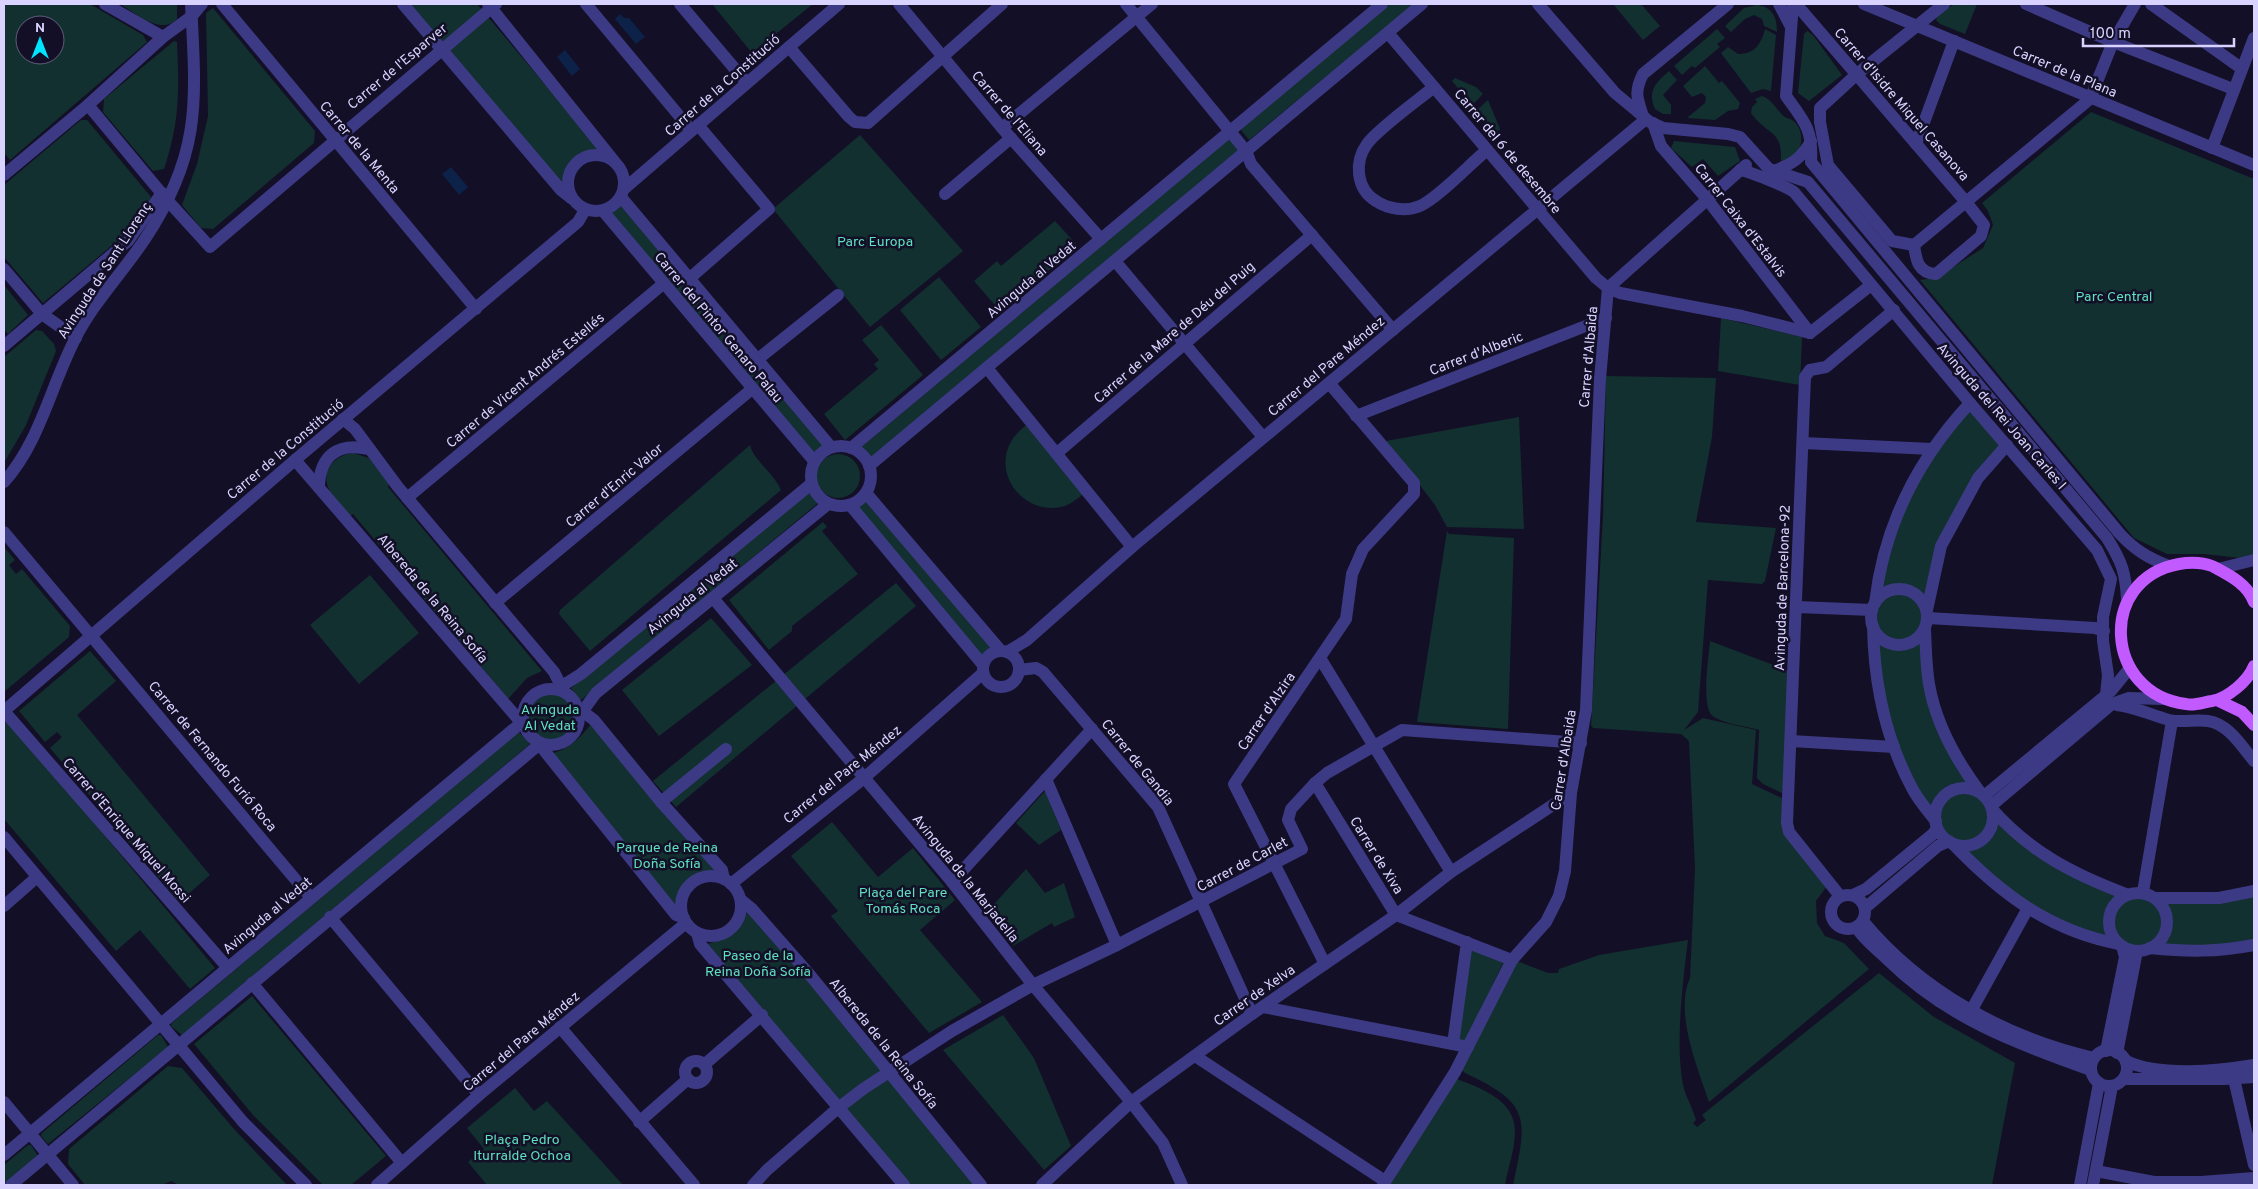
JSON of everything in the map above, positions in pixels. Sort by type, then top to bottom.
[{"type":"main road","points":[[2254,602],[2252,596],[2236,578],[2212,566],[2188,563],[2169,566],[2144,580],[2127,601],[2120,625],[2120,640],[2129,669],[2145,688],[2162,699],[2188,705],[2217,700],[2242,684],[2254,671]]},
{"type":"main road","points":[[2217,700],[2242,712],[2254,725]]},
{"type":"street","points":[[105,4],[163,38]]},
{"type":"street","points":[[4,175],[88,105],[192,10],[202,4]]},
{"type":"street","name":"Carrer de la Menta","points":[[222,4],[476,309]]},
{"type":"street","points":[[403,4],[562,190],[585,210],[603,211],[617,203],[623,193],[622,171],[492,5]]},
{"type":"street","points":[[586,4],[694,128],[769,209],[690,278]]},
{"type":"street","points":[[680,4],[746,82]]},
{"type":"street","name":"Carrer de la Constitució","points":[[623,193],[746,82],[839,4]]},
{"type":"street","name":"Carrer de l'Eliana","points":[[898,4],[1002,128],[1101,239]]},
{"type":"street","points":[[789,47],[849,117],[862,123],[876,118],[1002,4]]},
{"type":"street","points":[[1126,4],[1246,151],[1251,164],[1392,330]]},
{"type":"street","points":[[1002,128],[1152,4]]},
{"type":"street","name":"Avinguda al Vedat","points":[[851,448],[1229,132],[1368,8],[1382,4]]},
{"type":"street","points":[[870,466],[1422,4]]},
{"type":"street","points":[[1538,4],[1616,94],[1647,119],[1663,128],[1728,134],[1740,137],[1772,169]]},
{"type":"street","points":[[1647,119],[1637,99],[1637,87],[1643,74],[1728,4]]},
{"type":"street","points":[[1779,4],[1792,29]]},
{"type":"street","name":"Avinguda del Rei Joan Carles I","points":[[1794,4],[1786,96],[1807,123],[1811,140],[1811,162],[2031,424],[2120,534],[2146,557],[2169,566]]},
{"type":"street","name":"Carrer d'Isidre Miquel Casanova","points":[[1794,4],[1857,74],[1966,202],[1984,226],[1981,236],[1936,274],[1927,274],[1916,263],[1914,245]]},
{"type":"street","name":"Carrer de la Plana","points":[[1864,4],[2254,165]]},
{"type":"street","points":[[1857,74],[1944,4]]},
{"type":"street","points":[[2026,4],[2113,42],[2233,89]]},
{"type":"street","points":[[1914,245],[2090,98],[2113,42],[2135,4]]},
{"type":"street","points":[[2151,4],[2241,68]]},
{"type":"street","name":"Carrer de l'Esparver","points":[[165,197],[210,246],[492,5]]},
{"type":"street","name":"Avinguda de Sant Llorenç","points":[[4,482],[33,436],[76,338],[145,238],[185,159],[193,122],[195,90],[192,10]]},
{"type":"street","name":"Carrer del 6 de desembre","points":[[1388,33],[1596,278],[1608,288]]},
{"type":"street","points":[[2212,148],[2241,68],[2251,53],[2254,38]]},
{"type":"street","points":[[1916,144],[1954,41]]},
{"type":"street","name":"Avinguda del Rei Joan Carles I","points":[[1828,165],[1820,122],[1820,108],[1857,74]]},
{"type":"street","points":[[1434,87],[1367,144],[1358,166],[1358,174],[1365,191],[1382,205],[1396,209],[1420,206],[1487,150]]},
{"type":"street","points":[[4,346],[128,241],[165,197],[88,105]]},
{"type":"street","name":"Avinguda del Rei Joan Carles I","points":[[1796,109],[1813,121],[1818,154],[1892,241],[1914,245]]},
{"type":"street","name":"Carrer Caixa d'Estalvis","points":[[1647,119],[1661,146],[1707,198],[1810,333]]},
{"type":"street","name":"Carrer del Pare Méndez","points":[[1011,658],[1027,640],[1132,547],[1647,119]]},
{"type":"street","points":[[945,194],[1011,138]]},
{"type":"street","points":[[1811,140],[1803,156],[1788,166],[1772,169],[1745,165],[1608,288],[1620,293],[1732,314],[1810,333],[1871,285]]},
{"type":"street","points":[[571,198],[567,186],[568,176],[573,166],[581,159],[591,155],[604,156],[614,161]]},
{"type":"street","name":"Avinguda del Rei Joan Carles I","points":[[1772,169],[1894,310],[1970,403],[2103,559],[2111,579],[2103,617],[2109,700]]},
{"type":"street","name":"Avinguda del Rei Joan Carles I","points":[[1772,169],[1808,182],[2107,538],[2122,562],[2126,576],[2127,601]]},
{"type":"street","name":"Avinguda del Rei Joan Carles I","points":[[1740,170],[1750,171],[1759,177],[1788,188]]},
{"type":"street","name":"Carrer del Pintor Genaro Palau","points":[[623,193],[690,278],[831,447]]},
{"type":"street","name":"Carrer de la Constitució","points":[[4,711],[91,634],[343,419],[578,222],[585,210]]},
{"type":"street","name":"Carrer del Pintor Genaro Palau","points":[[603,211],[814,461]]},
{"type":"street","name":"Carrer de la Mare de Déu del Puig","points":[[1056,453],[1312,235]]},
{"type":"street","points":[[1115,262],[1263,437]]},
{"type":"street","points":[[4,269],[42,314],[76,338]]},
{"type":"street","name":"Carrer de Vicent Andrés Estellés","points":[[407,498],[663,284]]},
{"type":"street","name":"Carrer d'Albaida","points":[[1384,1183],[1468,1047],[1512,960],[1546,922],[1559,896],[1565,870],[1571,793],[1586,710],[1600,379],[1608,288]]},
{"type":"street","points":[[758,359],[838,295]]},
{"type":"street","name":"Avinguda de Barcelona-92","points":[[1847,896],[1789,832],[1805,377],[1810,370],[1826,367],[1894,310]]},
{"type":"street","name":"Carrer d'Alberic","points":[[1356,416],[1606,318]]},
{"type":"street","points":[[987,368],[1132,547]]},
{"type":"street","points":[[1329,382],[1356,416]]},
{"type":"street","name":"Carrer d'Enric Valor","points":[[495,603],[752,389]]},
{"type":"street","points":[[1970,403],[1932,450],[1899,509],[1882,557],[1873,606],[1873,626],[1881,704],[1894,747],[1912,788],[1936,824],[1951,842],[1979,871],[2028,910],[2095,940],[2137,951],[2150,948],[2190,952],[2229,950],[2254,945]]},
{"type":"street","name":"Carrer d'Alzira","points":[[1325,964],[1234,784],[1346,619],[1352,574],[1363,549],[1414,494],[1414,483],[1356,416]]},
{"type":"street","points":[[343,419],[354,429],[407,498],[554,672],[561,689],[571,697],[580,711],[594,720],[661,802],[722,870],[741,900],[741,912],[737,922],[730,930],[721,935],[711,937],[697,933]]},
{"type":"street","points":[[1803,443],[1932,450]]},
{"type":"street","points":[[2007,445],[1978,478],[1941,546],[1926,619],[1929,683],[1933,704],[1957,762],[2008,827],[2036,851],[2093,882],[2126,894],[2143,892],[2155,898],[2164,908],[2167,923],[2165,932],[2158,942],[2150,948]]},
{"type":"street","points":[[845,446],[851,448],[864,457],[870,466],[871,479],[866,493],[850,505],[838,506],[828,504],[816,493],[811,484],[811,471],[814,461],[822,452],[831,447],[845,446]]},
{"type":"street","points":[[320,486],[324,462],[335,452],[352,447],[368,449]]},
{"type":"street","name":"Albereda de la Reina Sofía","points":[[295,460],[320,486],[506,708],[514,712],[523,723]]},
{"type":"street","name":"Avinguda al Vedat","points":[[561,689],[811,484]]},
{"type":"street","points":[[850,505],[986,674],[1001,687],[1008,686],[1017,677],[1011,658],[866,493]]},
{"type":"street","name":"Avinguda al Vedat","points":[[580,711],[596,693],[828,504]]},
{"type":"street","name":"Carrer de Fernando Furió Roca","points":[[4,532],[311,898]]},
{"type":"street","points":[[2218,569],[2254,560]]},
{"type":"street","points":[[1796,607],[1873,606],[1887,592],[1904,589],[1918,596],[1926,619]]},
{"type":"street","name":"Avinguda de la Marjadella","points":[[713,598],[952,882],[1033,985],[1131,1102],[1163,1143],[1182,1185]]},
{"type":"street","points":[[1873,626],[1883,640],[1900,646],[1910,644],[1926,619]]},
{"type":"street","points":[[1926,619],[2095,628],[2104,632]]},
{"type":"street","points":[[986,674],[992,653],[1011,658]]},
{"type":"street","name":"Carrer de Gandia","points":[[1011,658],[1043,672],[1158,807],[1202,902],[1257,1011]]},
{"type":"street","points":[[1320,658],[1451,872]]},
{"type":"street","points":[[1987,801],[2109,700],[2129,669]]},
{"type":"street","name":"Carrer del Pare Méndez","points":[[728,881],[864,778],[986,674]]},
{"type":"street","points":[[561,689],[548,689],[532,695],[527,702],[523,723],[676,915],[685,920],[697,933],[700,944],[762,1015],[837,1109],[904,1185]]},
{"type":"street","points":[[2109,700],[2129,698],[2162,699]]},
{"type":"street","points":[[2109,700],[2172,721],[2208,721],[2219,724],[2226,728],[2254,761]]},
{"type":"street","name":"Carrer d'Enrique Miquel Mossi","points":[[4,711],[228,968]]},
{"type":"street","points":[[11,1185],[538,742],[559,744],[567,740],[574,733],[580,711]]},
{"type":"street","points":[[2143,892],[2172,721]]},
{"type":"street","name":"Avinguda al Vedat","points":[[4,1155],[523,723]]},
{"type":"street","points":[[952,882],[1092,728]]},
{"type":"street","name":"Carrer de Carlet","points":[[753,1185],[767,1170],[837,1109],[952,1031],[1033,985],[1117,945],[1302,849],[1288,820],[1291,809],[1315,783],[1372,745],[1402,730],[1581,743]]},
{"type":"street","points":[[1791,741],[1894,747]]},
{"type":"street","points":[[661,802],[726,749]]},
{"type":"street","points":[[1046,778],[1117,945]]},
{"type":"street","name":"Carrer de Xiva","points":[[1315,783],[1396,915],[1512,960]]},
{"type":"street","points":[[1860,924],[1843,928],[1834,921],[1832,906],[1847,896],[1866,889],[1933,834],[1936,824],[1936,808],[1948,793],[1958,789],[1970,789],[1987,801],[1993,820],[1990,830],[1984,838],[1970,845],[1951,842],[1938,846],[1865,908],[1860,924],[1861,936],[1902,974],[1960,1016],[2023,1046],[2093,1064],[2116,1055],[2138,1067],[2222,1069],[2254,1065]]},
{"type":"street","name":"Carrer de Xelva","points":[[1042,1185],[1131,1102],[1257,1011],[1396,915],[1451,872],[1571,793]]},
{"type":"street","points":[[4,837],[243,1122],[306,1185]]},
{"type":"street","points":[[4,906],[37,877]]},
{"type":"street","points":[[685,920],[681,902],[689,886],[706,877],[728,881]]},
{"type":"street","points":[[2155,898],[2219,898],[2254,891]]},
{"type":"street","points":[[2124,1079],[2127,1069],[2116,1055],[2125,957],[2121,946],[2111,934],[2108,923],[2110,910],[2126,894]]},
{"type":"street","points":[[1847,896],[1860,899],[1865,908]]},
{"type":"street","name":"Albereda de la Reina Sofía","points":[[741,900],[752,909],[810,975],[981,1185]]},
{"type":"street","points":[[1971,1011],[2028,910]]},
{"type":"street","points":[[330,917],[479,1095]]},
{"type":"street","name":"Carrer del Pare Méndez","points":[[377,1185],[479,1095],[685,920]]},
{"type":"street","points":[[1860,924],[1918,975],[1971,1011],[2093,1064]]},
{"type":"street","points":[[1453,1044],[1467,942]]},
{"type":"street","points":[[2116,1055],[2137,951]]},
{"type":"street","points":[[252,983],[402,1163]]},
{"type":"street","points":[[1257,1011],[1468,1047]]},
{"type":"street","points":[[639,1122],[688,1079],[686,1068],[689,1063],[700,1061],[705,1064],[762,1015]]},
{"type":"street","points":[[560,1028],[694,1185]]},
{"type":"street","points":[[1195,1056],[1384,1183]]},
{"type":"street","points":[[2093,1064],[2093,1076],[2106,1085]]},
{"type":"street","points":[[2106,1085],[2124,1079],[2234,1079],[2254,1077]]},
{"type":"street","points":[[2234,1079],[2254,1165]]},
{"type":"street","points":[[2093,1185],[2106,1085]]},
{"type":"street","points":[[2080,1185],[2106,1085]]},
{"type":"street","points":[[4,1102],[73,1185]]},
{"type":"street","points":[[2096,1171],[2154,1182],[2201,1182],[2254,1178]]},
{"type":"green space","points":[[4,4],[90,4],[143,35],[147,42],[10,160],[4,153]]},
{"type":"green space","points":[[120,4],[177,4],[177,19],[171,24],[156,24],[140,17]]},
{"type":"green space","points":[[409,4],[477,4],[603,153],[587,154],[574,160],[563,179],[562,188]]},
{"type":"green space","points":[[712,4],[813,4],[752,53]]},
{"type":"green space","points":[[1390,4],[1414,4],[1249,140],[1241,130],[1245,125]]},
{"type":"green space","points":[[1613,4],[1641,4],[1660,26],[1643,40]]},
{"type":"green space","points":[[1954,4],[1977,4],[1965,34],[1940,24],[1936,20],[1938,15]]},
{"type":"green space","points":[[1757,5],[1773,13],[1777,32],[1764,26],[1762,19],[1754,15],[1745,19],[1731,32],[1725,26],[1744,8]]},
{"type":"green space","points":[[213,8],[315,131],[314,143],[213,229],[201,228],[182,205],[197,164],[208,116],[206,13]]},
{"type":"green space","points":[[1717,29],[1725,38],[1717,44],[1720,47],[1695,68],[1692,66],[1682,75],[1674,66]]},
{"type":"green space","points":[[1765,29],[1776,35],[1771,91],[1763,89],[1751,93],[1721,53],[1728,47],[1738,54],[1744,54],[1753,50],[1759,44]]},
{"type":"green space","points":[[1807,31],[1813,35],[1842,75],[1809,101],[1798,93],[1804,34]]},
{"type":"green space","points":[[174,41],[177,42],[178,76],[176,120],[164,169],[153,171],[103,112],[104,99]]},
{"type":"green space","points":[[1705,66],[1719,83],[1722,81],[1740,103],[1738,109],[1728,111],[1715,120],[1687,118],[1705,103],[1706,97],[1702,93],[1692,97],[1683,86]]},
{"type":"green space","points":[[1669,71],[1677,80],[1663,95],[1671,105],[1671,114],[1663,114],[1655,109],[1652,92],[1657,83]]},
{"type":"green space","points":[[1455,78],[1476,87],[1483,94],[1472,105],[1452,81]]},
{"type":"green space","points":[[1762,96],[1769,100],[1785,117],[1791,119],[1800,130],[1800,148],[1790,158],[1781,161],[1781,150],[1776,138],[1751,113],[1752,107],[1757,102],[1755,99]]},
{"type":"green space","points":[[1488,100],[1500,129],[1495,135],[1477,110]]},
{"type":"green space","name":"Parc Central","points":[[2091,112],[2254,179],[2254,554],[2241,558],[2204,554],[2167,554],[2134,538],[1920,280],[1936,278],[1983,248],[1993,225],[1988,211],[1982,203]]},
{"type":"green space","points":[[81,120],[87,120],[151,197],[122,237],[43,303],[4,257],[4,185]]},
{"type":"green space","name":"Parc Europa","points":[[860,135],[963,251],[870,327],[773,209]]},
{"type":"green space","points":[[1229,139],[1238,150],[869,460],[867,459],[859,449]]},
{"type":"green space","points":[[1674,141],[1735,147],[1740,161],[1718,176],[1703,159],[1692,167],[1671,148]]},
{"type":"green space","points":[[621,197],[831,447],[822,452],[814,461],[603,211],[617,203]]},
{"type":"green space","points":[[1055,221],[1078,246],[1000,311],[974,281],[997,261],[1001,266]]},
{"type":"green space","points":[[939,277],[981,327],[941,360],[900,310]]},
{"type":"green space","points":[[4,285],[28,315],[8,334],[4,329]]},
{"type":"green space","points":[[1721,318],[1802,337],[1800,385],[1718,371]]},
{"type":"green space","points":[[881,325],[923,375],[845,440],[824,414],[878,369],[874,364],[879,360],[862,340]]},
{"type":"green space","points":[[36,330],[42,331],[54,344],[56,351],[26,425],[4,463],[4,357]]},
{"type":"green space","points":[[1606,376],[1716,378],[1712,437],[1696,522],[1776,528],[1765,581],[1762,584],[1708,580],[1698,712],[1684,730],[1703,718],[1756,730],[1752,784],[1784,799],[1783,827],[1827,886],[1816,901],[1817,923],[1825,936],[1844,943],[1869,969],[1709,1102],[1689,1040],[1685,1007],[1686,992],[1690,978],[1695,869],[1689,741],[1681,734],[1593,728],[1591,725],[1603,517]]},
{"type":"green space","points":[[1968,404],[2007,445],[1949,529],[1925,630],[1929,683],[1957,762],[2036,851],[2126,894],[2143,892],[2155,898],[2254,890],[2254,944],[2150,948],[2137,951],[2039,916],[1937,828],[1938,809],[1936,821],[1894,747],[1873,626],[1872,610],[1899,509]]},
{"type":"green space","points":[[1519,417],[1524,529],[1447,527],[1435,505],[1386,441]]},
{"type":"green space","points":[[1031,421],[1087,491],[1075,501],[1065,506],[1047,508],[1035,505],[1015,489],[1009,478],[1006,466],[1007,453],[1012,440]]},
{"type":"green space","points":[[750,445],[755,456],[774,478],[781,490],[590,651],[559,614],[560,610]]},
{"type":"green space","points":[[353,453],[369,458],[389,483],[388,487],[542,671],[527,678],[508,699],[353,514],[350,516],[332,495],[326,480],[328,469],[336,460]]},
{"type":"green space","points":[[842,454],[854,460],[859,467],[859,485],[854,492],[847,497],[834,498],[826,495],[819,488],[816,472],[819,464],[826,457]]},
{"type":"green space","points":[[807,490],[818,503],[580,701],[571,688]]},
{"type":"green space","points":[[866,493],[1001,651],[992,653],[983,665],[850,505]]},
{"type":"green space","points":[[823,522],[827,527],[822,531],[858,574],[792,626],[792,631],[769,650],[729,600]]},
{"type":"green space","points":[[1447,531],[1449,534],[1514,538],[1508,729],[1417,722]]},
{"type":"green space","points":[[4,547],[15,560],[9,565],[16,574],[22,569],[70,626],[69,637],[4,692]]},
{"type":"green space","points":[[370,575],[419,633],[359,684],[310,625]]},
{"type":"green space","points":[[896,583],[916,606],[676,807],[653,781]]},
{"type":"green space","points":[[711,618],[752,665],[659,736],[622,690]]},
{"type":"green space","points":[[1710,641],[1789,671],[1784,794],[1763,784],[1757,778],[1759,730],[1724,721],[1714,717],[1710,712],[1706,694]]},
{"type":"green space","points":[[90,651],[116,681],[77,715],[210,875],[179,902],[50,748],[62,737],[57,732],[45,742],[19,711]]},
{"type":"green space","name":"Avinguda Al Vedat","points":[[550,694],[563,698],[569,704],[573,717],[569,730],[563,736],[550,740],[537,736],[531,730],[527,717],[531,704],[537,698]]},
{"type":"green space","points":[[8,720],[215,968],[190,989],[140,930],[116,951],[4,819],[4,724]]},
{"type":"green space","name":"Parque de Reina Doña Sofía","points":[[594,720],[725,874],[702,875],[683,888],[676,915],[546,755],[568,747],[584,733]]},
{"type":"green space","points":[[519,732],[530,744],[182,1035],[171,1026],[172,1023]]},
{"type":"green space","points":[[1045,791],[1061,830],[1039,845],[1016,823]]},
{"type":"green space","name":"Plaça del Pare Tomás Roca","points":[[832,822],[878,877],[913,848],[955,900],[920,930],[982,1002],[929,1033],[831,916],[838,911],[791,856]]},
{"type":"green space","points":[[1026,869],[1045,893],[1064,883],[1075,917],[1054,927],[1052,923],[1013,946],[986,913]]},
{"type":"green space","name":"Paseo de la Reina Doña Sofía","points":[[752,904],[977,1185],[908,1185],[702,946],[726,936],[732,931]]},
{"type":"green space","points":[[1688,940],[1680,1019],[1680,1061],[1686,1095],[1696,1120],[1693,1123],[1697,1127],[1706,1120],[1702,1115],[1879,973],[1934,1017],[2015,1063],[1992,1185],[1513,1185],[1521,1144],[1522,1129],[1519,1116],[1513,1105],[1503,1094],[1462,1070],[1517,961],[1548,973],[1558,973],[1559,969],[1599,955]]},
{"type":"green space","points":[[1472,947],[1505,959],[1464,1044],[1457,1042]]},
{"type":"green space","points":[[252,996],[386,1156],[351,1185],[323,1185],[253,1115],[194,1044]]},
{"type":"green space","points":[[1003,1015],[1034,1058],[1071,1146],[1044,1170],[943,1050]]},
{"type":"green space","points":[[158,1035],[161,1035],[168,1047],[48,1144],[41,1136],[42,1133]]},
{"type":"green space","points":[[168,1066],[182,1068],[234,1129],[287,1185],[179,1185],[171,1181],[162,1185],[85,1185],[68,1164],[69,1149]]},
{"type":"green space","points":[[1454,1078],[1484,1090],[1494,1096],[1509,1110],[1515,1131],[1514,1145],[1505,1185],[1390,1185]]},
{"type":"green space","name":"Plaça Pedro Iturralde Ochoa","points":[[515,1088],[534,1111],[547,1101],[623,1185],[487,1185],[468,1162],[484,1149],[467,1128]]},
{"type":"green space","points":[[28,1145],[31,1145],[38,1156],[4,1184],[4,1165]]},
{"type":"water","points":[[620,14],[624,18],[629,18],[645,37],[636,44],[615,19]]},
{"type":"water","points":[[565,50],[580,69],[572,76],[557,57]]},
{"type":"water","points":[[451,167],[468,187],[459,195],[442,174]]}]
